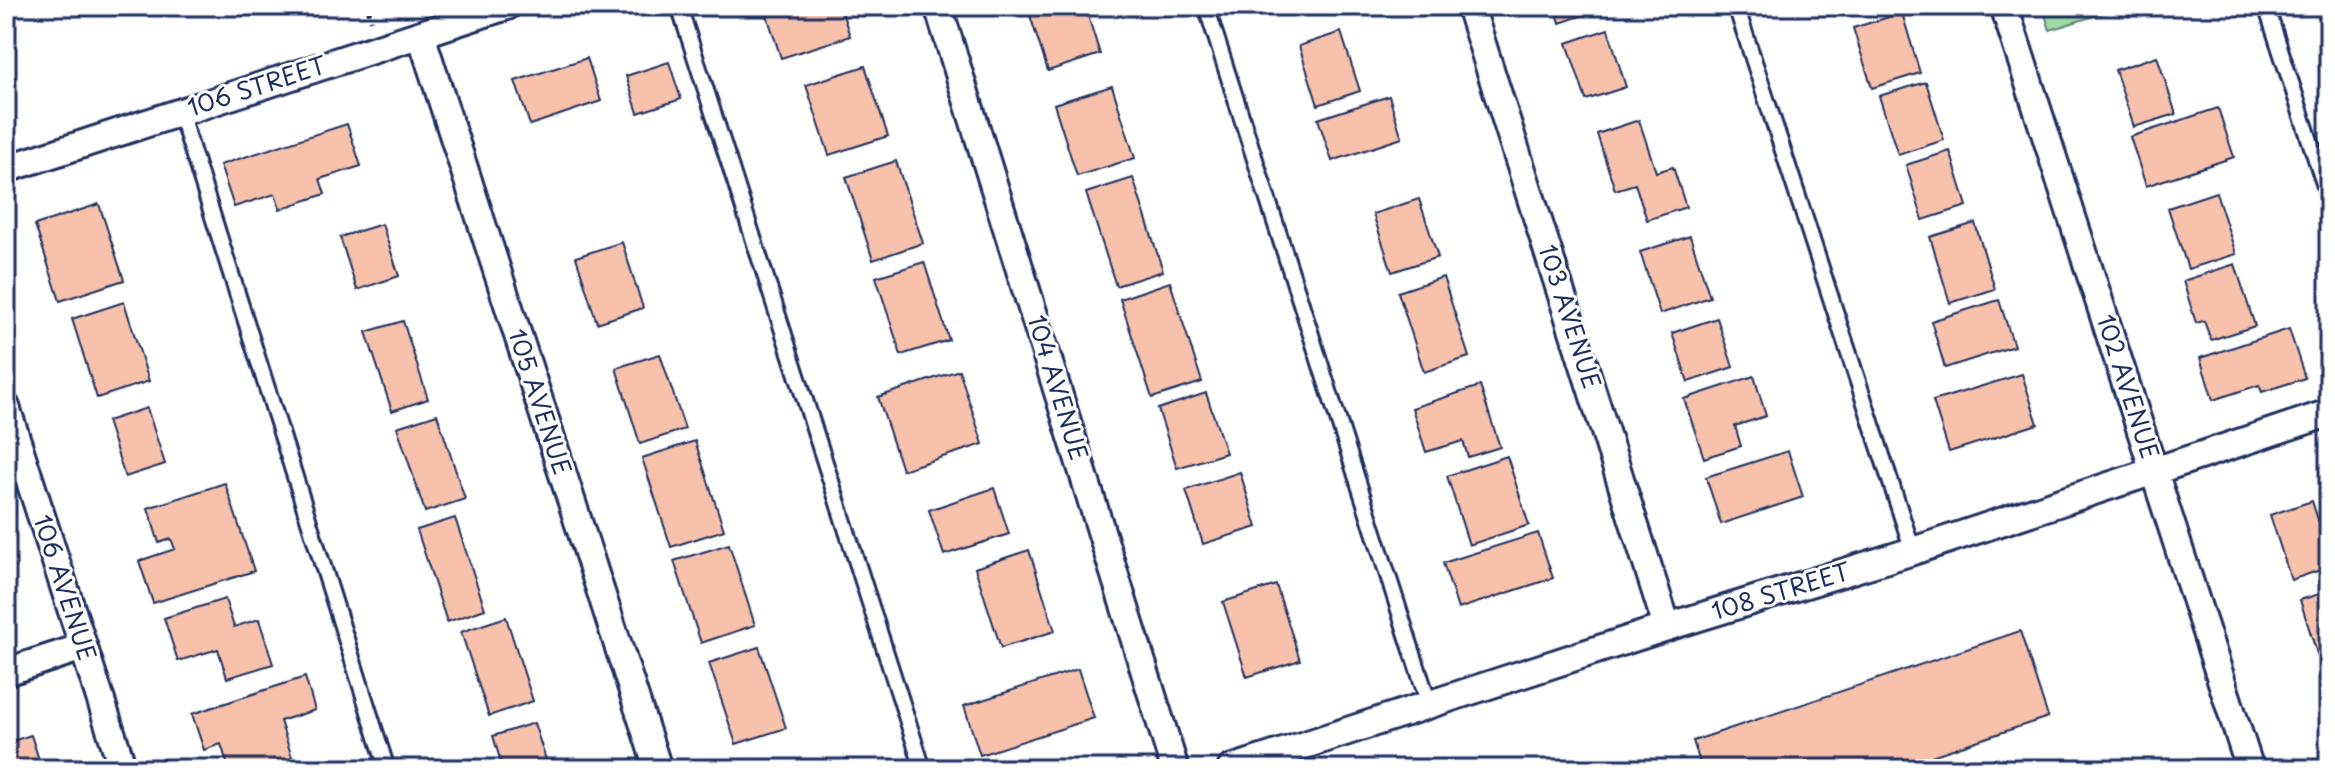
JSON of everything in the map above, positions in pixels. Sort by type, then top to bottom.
[{"type":"street","name":"106 STREET","points":[[6,169],[507,6]]},
{"type":"street","name":"104 AVENUE","points":[[938,6],[1175,769]]},
{"type":"street","name":"103 AVENUE","points":[[1470,6],[1667,627]]},
{"type":"street","name":"102 AVENUE","points":[[2004,6],[2250,769]]},
{"type":"street","name":"105 AVENUE","points":[[421,35],[658,769]]},
{"type":"street","name":"106 AVENUE","points":[[6,407],[123,769]]},
{"type":"street","name":"108 STREET","points":[[1231,769],[1667,627],[1913,551],[2329,413]]},
{"type":"street","points":[[6,672],[83,647]]},
{"type":"lane","points":[[679,6],[923,769]]},
{"type":"lane","points":[[1206,6],[1429,704]]},
{"type":"lane","points":[[1736,6],[1913,551]]},
{"type":"lane","points":[[2266,6],[2329,199]]},
{"type":"lane","points":[[180,112],[387,769]]},
{"type":"green space","points":[[2042,6],[2126,6],[2050,30]]},
{"type":"building","points":[[764,6],[840,6],[850,36],[781,58]]},
{"type":"building","points":[[1027,6],[1085,6],[1100,54],[1048,71]]},
{"type":"building","points":[[1555,6],[1604,6],[1605,8],[1560,23]]},
{"type":"building","points":[[1902,13],[1920,73],[1872,88],[1853,28]]},
{"type":"building","points":[[1608,29],[1626,87],[1586,100],[1567,43]]},
{"type":"building","points":[[1341,32],[1360,91],[1318,105],[1299,46]]},
{"type":"building","points":[[2157,56],[2176,114],[2134,127],[2115,70]]},
{"type":"building","points":[[587,58],[601,101],[530,125],[515,81]]},
{"type":"building","points":[[669,62],[681,99],[638,113],[626,76]]},
{"type":"building","points":[[865,66],[888,136],[829,155],[806,85]]},
{"type":"building","points":[[1926,82],[1944,140],[1898,155],[1879,96]]},
{"type":"building","points":[[1112,86],[1135,158],[1077,176],[1054,104]]},
{"type":"building","points":[[1389,96],[1402,138],[1332,161],[1318,119]]},
{"type":"building","points":[[2218,108],[2234,157],[2146,186],[2130,137]]},
{"type":"building","points":[[1639,120],[1656,172],[1673,167],[1686,207],[1647,220],[1635,184],[1615,190],[1597,134]]},
{"type":"building","points":[[347,124],[361,166],[320,179],[325,194],[280,209],[275,194],[234,207],[220,165]]},
{"type":"building","points":[[1950,151],[1967,206],[1923,220],[1906,165]]},
{"type":"building","points":[[896,161],[923,243],[873,260],[846,177]]},
{"type":"building","points":[[1133,178],[1163,271],[1116,286],[1086,193]]},
{"type":"building","points":[[2216,192],[2236,254],[2188,269],[2168,208]]},
{"type":"building","points":[[1419,199],[1438,257],[1392,272],[1373,214]]},
{"type":"building","points":[[99,204],[124,280],[60,301],[35,225]]},
{"type":"building","points":[[1975,223],[1995,289],[1950,303],[1930,237]]},
{"type":"building","points":[[382,224],[399,276],[357,290],[340,237]]},
{"type":"building","points":[[1690,236],[1710,297],[1660,314],[1640,252]]},
{"type":"building","points":[[622,242],[643,308],[597,323],[576,257]]},
{"type":"building","points":[[924,262],[949,340],[901,355],[876,277]]},
{"type":"building","points":[[2235,264],[2255,326],[2211,340],[2204,321],[2196,323],[2183,281]]},
{"type":"building","points":[[1443,277],[1469,357],[1424,372],[1398,292]]},
{"type":"building","points":[[1170,282],[1202,382],[1152,398],[1120,299]]},
{"type":"building","points":[[1999,300],[2014,346],[1945,368],[1931,321]]},
{"type":"building","points":[[124,302],[149,381],[97,398],[72,319]]},
{"type":"building","points":[[1717,318],[1733,367],[1688,382],[1672,333]]},
{"type":"building","points":[[403,321],[428,399],[392,411],[366,332]]},
{"type":"building","points":[[2289,329],[2305,378],[2262,392],[2259,385],[2213,400],[2200,358]]},
{"type":"building","points":[[660,354],[685,429],[640,444],[616,368]]},
{"type":"building","points":[[959,370],[983,444],[902,470],[878,397]]},
{"type":"building","points":[[2022,374],[2038,424],[1949,452],[1933,401]]},
{"type":"building","points":[[1754,376],[1766,416],[1735,426],[1741,446],[1704,458],[1684,399]]},
{"type":"building","points":[[1480,386],[1500,447],[1468,457],[1463,441],[1426,452],[1412,408]]},
{"type":"building","points":[[1206,393],[1226,453],[1177,468],[1158,409]]},
{"type":"building","points":[[147,408],[165,464],[125,477],[107,421]]},
{"type":"building","points":[[437,414],[465,499],[425,512],[397,427]]},
{"type":"building","points":[[695,441],[724,530],[671,547],[642,458]]},
{"type":"building","points":[[1788,451],[1803,497],[1721,524],[1706,477]]},
{"type":"building","points":[[1507,456],[1529,525],[1469,545],[1447,476]]},
{"type":"building","points":[[1240,472],[1257,527],[1203,544],[1186,490]]},
{"type":"building","points":[[225,483],[254,571],[153,603],[139,561],[175,549],[171,539],[159,543],[148,508]]},
{"type":"building","points":[[994,488],[1009,534],[944,555],[929,510]]},
{"type":"building","points":[[2312,501],[2329,554],[2329,567],[2291,580],[2270,515]]},
{"type":"building","points":[[455,518],[485,609],[447,622],[417,530]]},
{"type":"building","points":[[1538,533],[1553,578],[1458,609],[1443,563]]},
{"type":"building","points":[[729,544],[755,625],[701,643],[674,561]]},
{"type":"building","points":[[1029,550],[1055,631],[1001,648],[975,568]]},
{"type":"building","points":[[1276,585],[1300,660],[1247,677],[1223,602]]},
{"type":"building","points":[[2329,591],[2329,660],[2320,663],[2300,600]]},
{"type":"building","points":[[225,599],[234,627],[259,619],[273,664],[227,678],[218,649],[178,661],[164,618]]},
{"type":"building","points":[[506,617],[533,701],[489,716],[461,632]]},
{"type":"building","points":[[2020,631],[2048,717],[1893,769],[1702,769],[1693,741]]},
{"type":"building","points":[[759,647],[786,728],[736,744],[709,663]]},
{"type":"building","points":[[1078,669],[1094,718],[980,755],[964,706]]},
{"type":"building","points":[[305,677],[315,710],[280,721],[296,769],[229,769],[221,744],[204,750],[192,714]]},
{"type":"building","points":[[534,723],[549,769],[503,769],[493,736]]},
{"type":"building","points":[[31,735],[42,769],[6,769],[6,743]]},
{"type":"building","points":[[801,761],[804,769],[776,769]]}]
